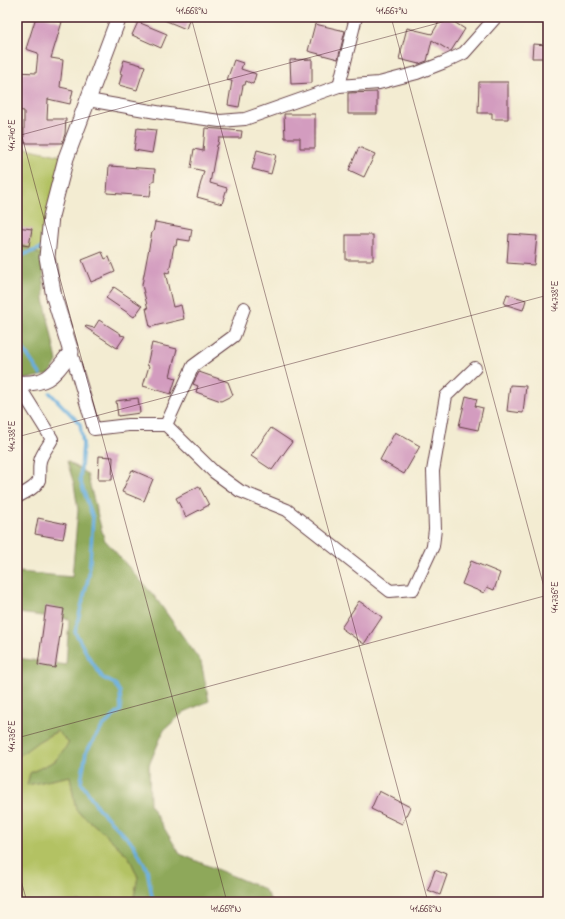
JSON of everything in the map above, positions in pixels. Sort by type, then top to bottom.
[{"type":"street","points":[[119,17],[66,158],[51,216],[47,257],[54,297],[94,429],[128,424],[166,425],[214,472],[240,491],[288,510],[390,591],[413,589],[433,546],[436,529],[433,470],[446,396],[475,368]]},
{"type":"street","points":[[339,86],[356,17]]},
{"type":"street","points":[[88,100],[162,113],[220,121],[245,118],[339,86],[379,83],[417,73],[445,62],[464,53],[496,17]]},
{"type":"street","points":[[166,425],[193,366],[234,336],[244,308]]},
{"type":"street","points":[[17,383],[31,384],[44,380],[54,374],[71,352]]},
{"type":"street","points":[[17,383],[52,439],[40,460],[38,481],[33,487],[17,497]]},
{"type":"green space","points":[[17,146],[62,156],[43,256],[17,243]]},
{"type":"green space","points":[[17,243],[43,256],[44,299],[57,361],[50,374],[17,381]]},
{"type":"green space","points":[[67,461],[87,474],[104,539],[155,597],[201,662],[209,701],[184,712],[164,730],[149,765],[150,805],[180,854],[264,889],[272,902],[133,902],[138,877],[129,857],[103,832],[76,810],[70,776],[27,785],[30,773],[55,761],[69,743],[57,731],[39,741],[19,756],[17,755],[17,658],[66,665],[69,619],[17,613],[17,586],[19,572],[72,577],[78,510],[74,484]]},
{"type":"green space","points":[[58,731],[69,743],[55,761],[30,773],[27,785],[70,776],[76,810],[103,832],[129,857],[138,877],[133,902],[17,902],[17,755]]},
{"type":"building","points":[[36,17],[46,17],[62,22],[51,58],[63,60],[60,87],[73,90],[70,104],[48,99],[47,119],[66,119],[65,134],[62,143],[24,143],[24,111],[17,110],[17,72],[36,73],[38,53],[26,49]]},
{"type":"building","points":[[157,17],[190,17],[186,29]]},
{"type":"building","points":[[442,17],[446,17],[465,29],[451,51],[432,40],[427,61],[419,64],[399,59],[407,28],[432,34]]},
{"type":"building","points":[[138,22],[167,34],[161,48],[132,35]]},
{"type":"building","points":[[315,24],[345,31],[338,59],[308,51]]},
{"type":"building","points":[[533,44],[548,45],[548,58],[532,58]]},
{"type":"building","points":[[312,59],[312,83],[291,84],[290,60]]},
{"type":"building","points":[[124,60],[145,66],[137,90],[119,85],[122,74],[120,73]]},
{"type":"building","points":[[234,60],[243,63],[241,69],[256,74],[253,84],[246,81],[245,85],[243,85],[239,107],[228,105],[232,81],[227,80]]},
{"type":"building","points":[[479,82],[508,82],[508,119],[492,119],[492,113],[478,113]]},
{"type":"building","points":[[377,92],[377,114],[348,114],[348,93]]},
{"type":"building","points":[[284,114],[315,114],[315,148],[300,148],[300,138],[285,138]]},
{"type":"building","points":[[137,128],[156,130],[152,153],[134,150]]},
{"type":"building","points":[[205,128],[242,131],[241,138],[219,138],[217,145],[210,183],[227,188],[222,204],[197,197],[204,171],[191,168],[194,149],[203,151]]},
{"type":"building","points":[[359,147],[375,154],[364,177],[349,170]]},
{"type":"building","points":[[257,150],[276,155],[271,174],[252,169]]},
{"type":"building","points":[[109,166],[155,169],[154,181],[152,181],[150,196],[107,193]]},
{"type":"building","points":[[155,222],[192,229],[190,241],[177,239],[176,246],[174,245],[169,273],[165,272],[173,307],[181,305],[184,319],[150,327],[146,308],[148,309],[142,285]]},
{"type":"building","points":[[17,227],[32,229],[29,246],[17,244]]},
{"type":"building","points":[[509,234],[537,236],[534,265],[507,263]]},
{"type":"building","points":[[346,235],[373,235],[373,260],[346,260]]},
{"type":"building","points":[[102,252],[105,259],[109,257],[115,272],[91,282],[82,260]]},
{"type":"building","points":[[114,287],[142,306],[134,317],[106,298]]},
{"type":"building","points":[[507,294],[526,300],[523,310],[504,304]]},
{"type":"building","points":[[99,320],[121,334],[120,335],[125,336],[117,348],[85,327],[94,328]]},
{"type":"building","points":[[152,343],[177,349],[170,376],[176,378],[171,394],[143,386],[149,366],[147,365]]},
{"type":"building","points":[[199,372],[228,382],[233,395],[221,401],[196,392],[198,386],[193,384]]},
{"type":"building","points":[[510,385],[526,386],[523,413],[507,411]]},
{"type":"building","points":[[466,396],[477,399],[475,406],[483,408],[478,430],[459,426]]},
{"type":"building","points":[[138,398],[140,413],[118,416],[116,401]]},
{"type":"building","points":[[271,428],[292,442],[272,470],[251,456]]},
{"type":"building","points":[[395,432],[420,446],[404,474],[380,460]]},
{"type":"building","points":[[99,456],[113,457],[112,480],[98,480]]},
{"type":"building","points":[[132,470],[153,479],[144,501],[122,492]]},
{"type":"building","points":[[199,486],[209,505],[186,517],[176,498]]},
{"type":"building","points":[[38,518],[66,524],[63,539],[35,534]]},
{"type":"building","points":[[471,561],[500,573],[494,590],[487,587],[484,593],[462,584]]},
{"type":"building","points":[[359,601],[382,617],[364,644],[341,628]]},
{"type":"building","points":[[46,606],[64,609],[55,668],[38,665]]},
{"type":"building","points":[[379,791],[410,807],[402,824],[371,809]]},
{"type":"building","points":[[435,870],[447,875],[440,895],[428,890]]},
{"type":"waterway","points":[[17,257],[42,248]]},
{"type":"waterway","points":[[17,338],[40,374]]},
{"type":"waterway","points":[[50,393],[80,424],[83,444],[80,480],[93,518],[89,575],[75,632],[88,656],[103,678],[115,684],[120,692],[121,710],[103,726],[86,752],[81,782],[98,808],[133,844],[147,869],[153,902]]}]
